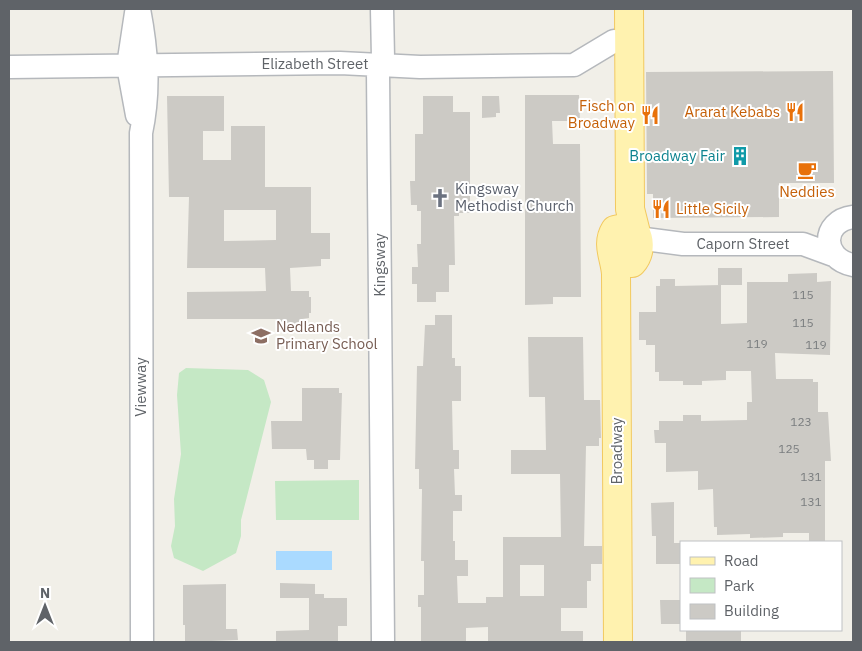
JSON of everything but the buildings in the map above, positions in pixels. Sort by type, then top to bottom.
[{"type":"main road","name":"Broadway","points":[[614,9],[614,41],[629,246],[630,642]]},
{"type":"main road","name":"Broadway","points":[[618,642],[630,209],[629,9]]},
{"type":"street","name":"Viewway","points":[[138,9],[146,45],[137,65],[141,133],[142,642]]},
{"type":"street","name":"Kingsway","points":[[382,9],[383,58],[378,72],[383,642]]},
{"type":"street","name":"Elizabeth Street","points":[[9,67],[340,62],[380,65],[574,65],[614,41]]},
{"type":"street","name":"Caporn Street","points":[[629,246],[846,242]]},
{"type":"green space","points":[[186,368],[248,370],[264,380],[271,402],[241,520],[241,536],[236,553],[203,571],[174,558],[171,546],[175,526],[174,499],[181,454],[177,395],[179,373]]},
{"type":"green space","points":[[359,480],[359,520],[276,520],[275,481]]},
{"type":"water","points":[[276,551],[332,551],[332,570],[276,570]]},
{"type":"place","name":"Ararat Kebabs","points":[[795,112]]},
{"type":"place","name":"Fisch on Broadway","points":[[650,115]]},
{"type":"place","name":"Broadway Fair","points":[[740,156]]},
{"type":"place","name":"Neddies","points":[[807,170]]},
{"type":"place","name":"Kingsway Methodist Church","points":[[440,198]]},
{"type":"place","name":"Little Sicily","points":[[661,209]]},
{"type":"place","name":"Nedlands Primary School","points":[[261,336]]}]
